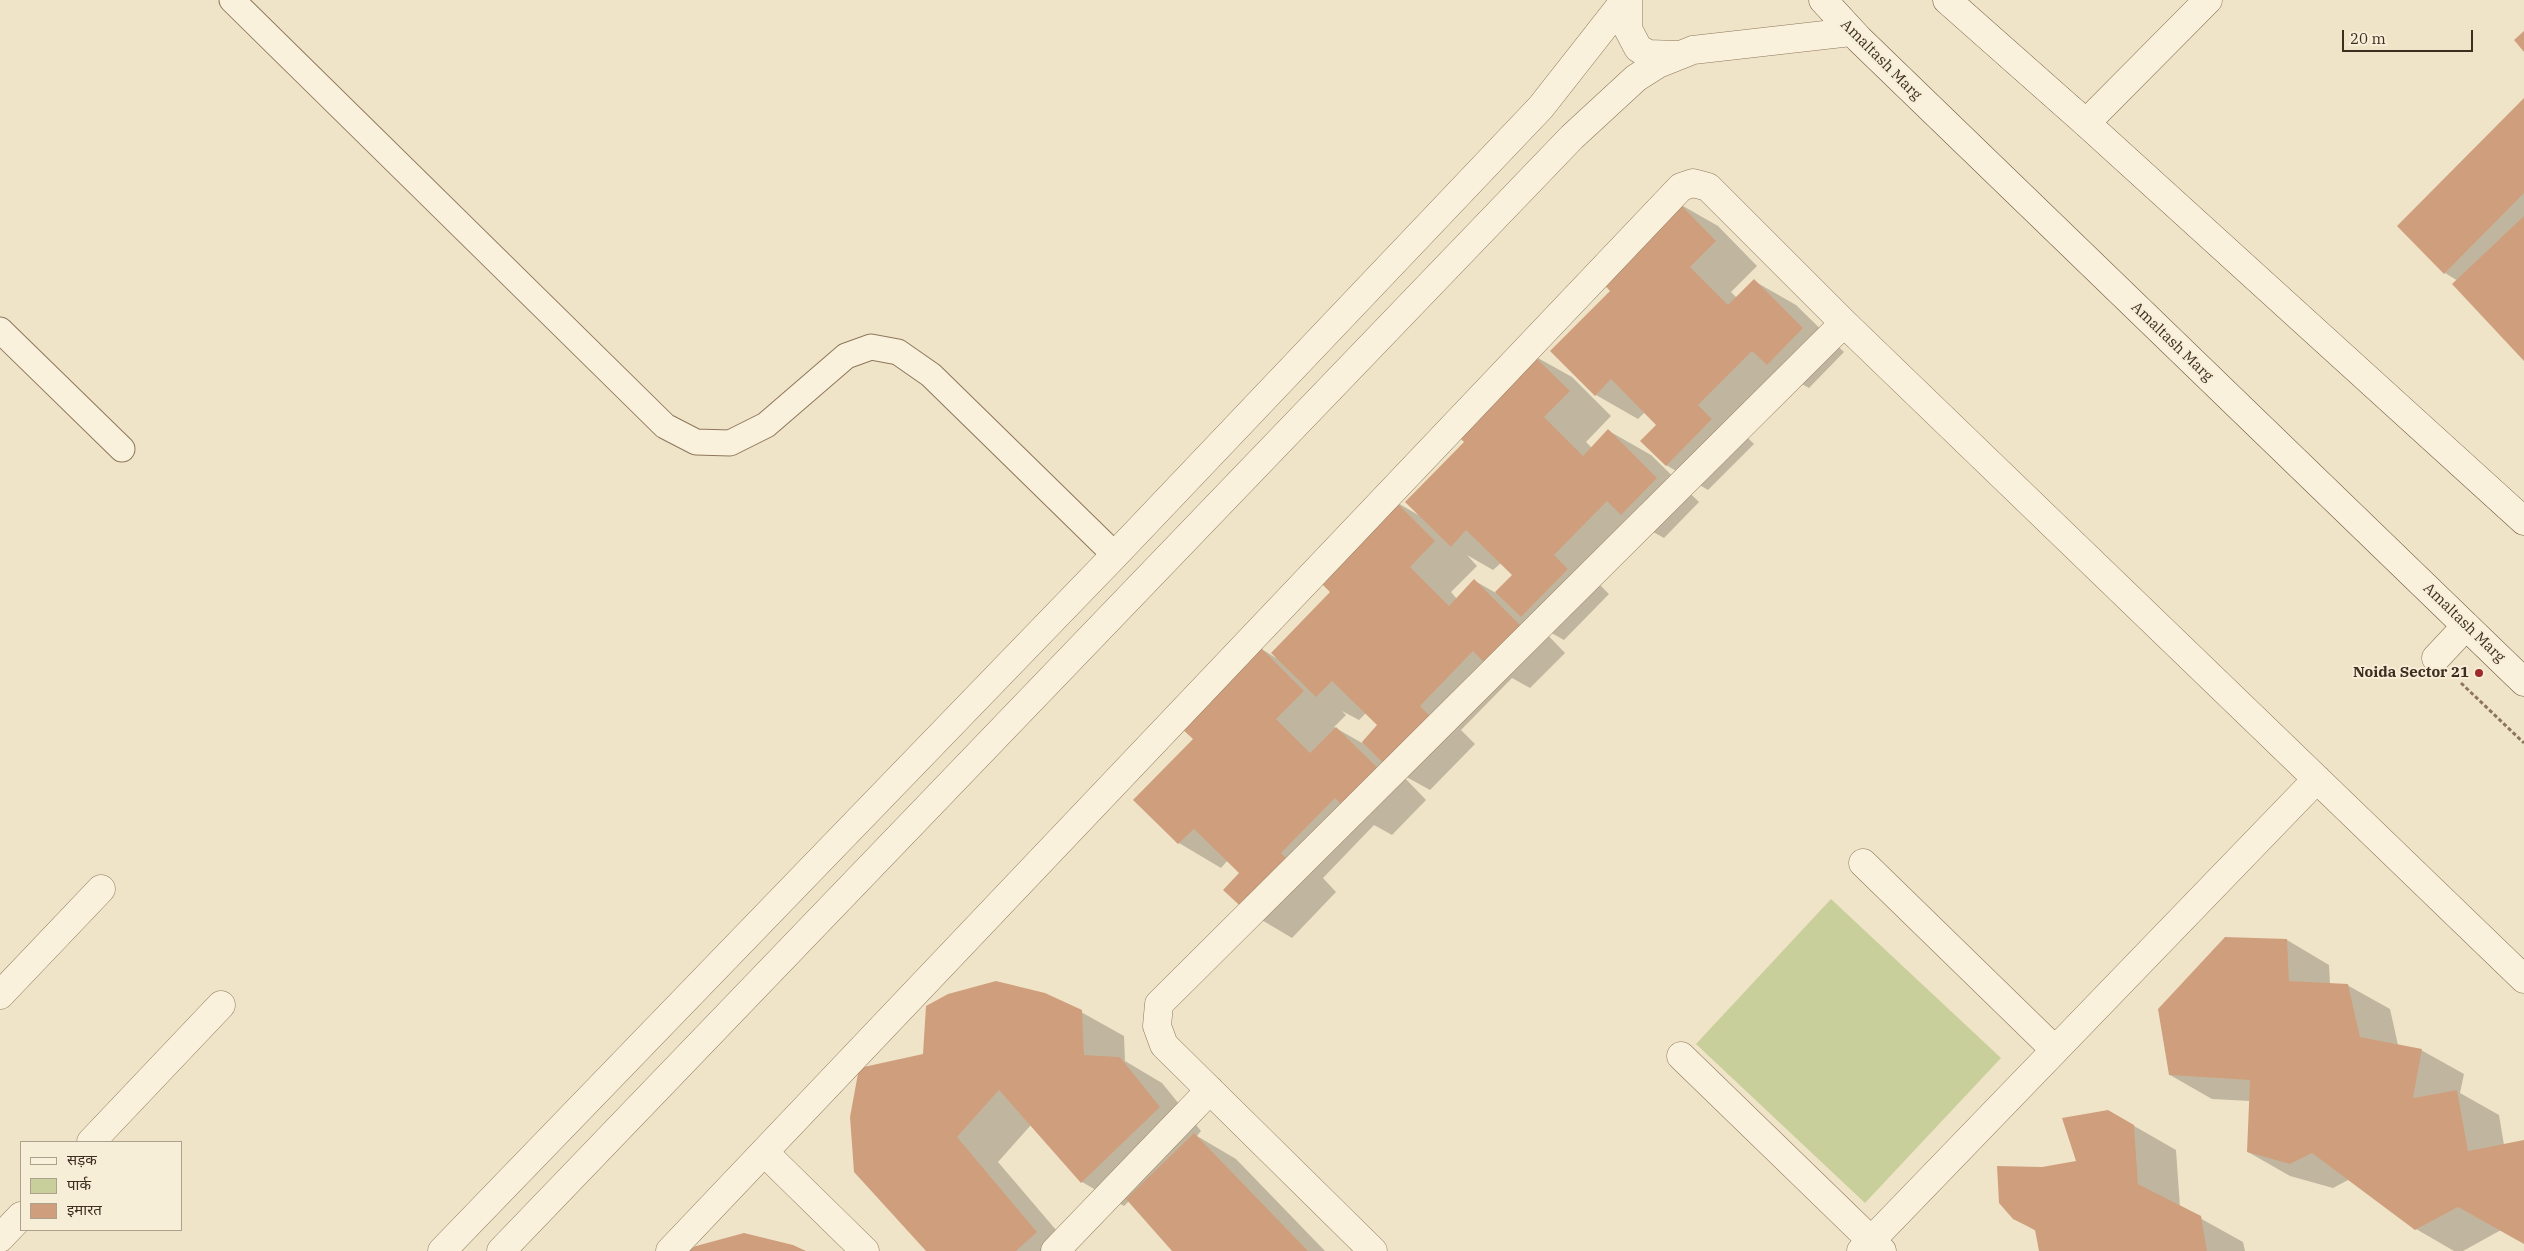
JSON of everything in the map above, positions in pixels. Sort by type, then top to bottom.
[{"type":"street","points":[[442,1251],[1115,555],[1541,107],[1626,0]]},
{"type":"street","points":[[1626,0],[1628,29],[1638,48],[1648,54],[1678,55]]},
{"type":"street","name":"Amaltash Marg","points":[[1822,0],[1851,32],[2524,682]]},
{"type":"street","points":[[1947,0],[2086,122],[2524,521]]},
{"type":"street","points":[[2086,122],[2208,0]]},
{"type":"street","points":[[501,1251],[1572,137],[1636,78],[1658,64],[1678,55],[1720,46],[1851,32]]},
{"type":"street","points":[[670,1251],[1681,187],[1693,183],[1708,187],[1844,323],[2524,979]]},
{"type":"street","points":[[1344,312],[1375,342]]},
{"type":"street","points":[[1373,1251],[1164,1045],[1157,1026],[1159,1004],[1844,323]]},
{"type":"street","points":[[2436,658],[2466,626]]},
{"type":"street","points":[[1681,1056],[1871,1248],[2055,1050],[2317,779]]},
{"type":"street","points":[[1863,863],[2055,1050]]},
{"type":"street","points":[[0,995],[101,889]]},
{"type":"street","points":[[92,1141],[221,1005]]},
{"type":"street","points":[[1055,1251],[1210,1090]]},
{"type":"street","points":[[764,1152],[865,1251]]},
{"type":"street","points":[[0,1238],[20,1217]]},
{"type":"lane","points":[[232,0],[665,426],[696,442],[730,443],[766,425],[846,356],[871,347],[898,352],[931,375],[1115,555]]},
{"type":"lane","points":[[0,330],[122,449]]},
{"type":"path","points":[[2436,658],[2524,743]]},
{"type":"green space","points":[[1831,899],[2001,1058],[1865,1203],[1696,1044]]},
{"type":"building","points":[[2524,31],[2524,52],[2514,40]]},
{"type":"building","points":[[2524,98],[2524,193],[2444,274],[2397,226]]},
{"type":"building","points":[[1676,200],[1716,241],[1690,267],[1728,305],[1754,279],[1803,328],[1767,365],[1752,351],[1698,405],[1712,419],[1666,466],[1640,441],[1656,425],[1611,379],[1595,396],[1550,351],[1610,291],[1598,278]]},
{"type":"building","points":[[2524,216],[2524,361],[2452,284]]},
{"type":"building","points":[[1529,351],[1570,391],[1544,417],[1583,456],[1608,429],[1657,478],[1621,515],[1607,501],[1554,555],[1568,569],[1521,617],[1495,592],[1512,575],[1466,530],[1451,547],[1405,502],[1464,442],[1452,430]]},
{"type":"building","points":[[1395,501],[1435,541],[1410,567],[1449,606],[1474,579],[1523,628],[1487,665],[1473,651],[1420,706],[1434,720],[1387,767],[1362,742],[1377,725],[1332,681],[1316,697],[1271,653],[1330,592],[1318,580]]},
{"type":"building","points":[[1259,646],[1304,691],[1276,719],[1310,753],[1336,727],[1385,775],[1349,812],[1335,798],[1281,853],[1295,867],[1249,914],[1223,890],[1239,873],[1194,829],[1178,844],[1133,800],[1193,739],[1180,727]]},
{"type":"building","points":[[2225,937],[2287,939],[2289,981],[2348,984],[2360,1037],[2422,1049],[2413,1098],[2457,1090],[2468,1151],[2524,1140],[2524,1244],[2458,1207],[2415,1230],[2312,1153],[2290,1164],[2247,1152],[2250,1080],[2169,1075],[2158,1009]]},
{"type":"building","points":[[996,981],[1045,993],[1082,1010],[1084,1055],[1120,1057],[1160,1107],[1081,1183],[999,1090],[957,1137],[1037,1232],[1016,1251],[926,1251],[854,1172],[850,1117],[859,1068],[923,1054],[926,1006],[948,994]]},
{"type":"building","points":[[2108,1110],[2134,1125],[2138,1184],[2201,1216],[2207,1251],[2039,1251],[2035,1230],[2013,1219],[1999,1203],[1997,1166],[2042,1167],[2076,1161],[2062,1118]]},
{"type":"building","points":[[1194,1133],[1308,1251],[1172,1251],[1126,1199]]},
{"type":"building","points":[[744,1233],[793,1245],[806,1251],[686,1251],[696,1246]]},
{"type":"place","name":"Noida Sector 21","points":[[2479,673]]}]
